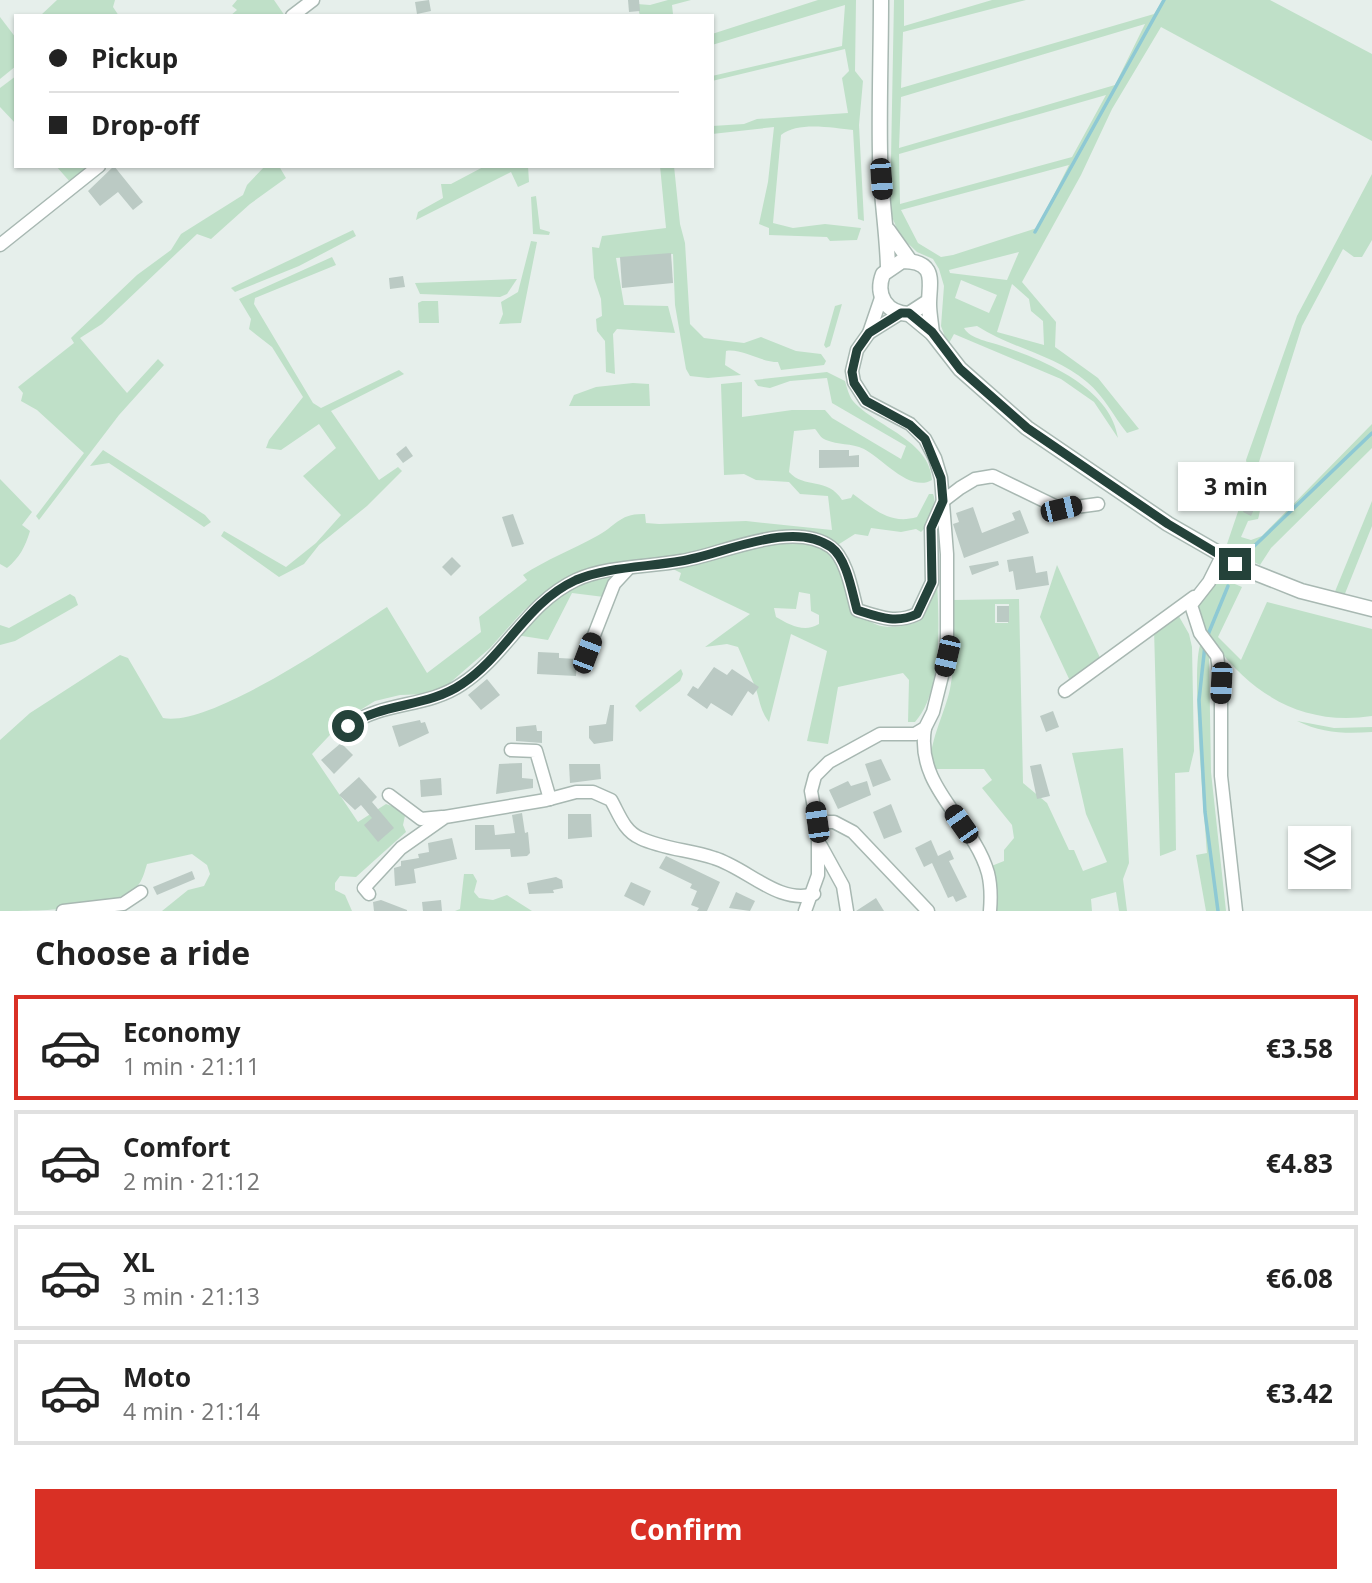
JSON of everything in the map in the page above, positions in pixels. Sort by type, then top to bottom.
[{"type":"street","points":[[295,14],[313,0]]},
{"type":"street","points":[[881,0],[880,155],[883,204],[888,230],[888,267],[880,282],[881,298],[869,333],[857,350],[852,372],[854,383],[866,401],[910,425],[925,439],[938,468],[949,590],[947,656],[933,712],[925,728],[922,749],[929,772],[988,874],[990,911]]},
{"type":"street","points":[[0,245],[96,168]]},
{"type":"street","points":[[888,230],[910,261],[923,267],[931,279],[929,301],[932,332]]},
{"type":"street","points":[[888,267],[910,261]]},
{"type":"street","points":[[881,298],[893,310],[905,313],[932,332],[960,369],[1027,428],[1221,558],[1301,591],[1372,609]]},
{"type":"street","points":[[869,333],[929,301]]},
{"type":"street","points":[[348,726],[363,716],[385,708],[417,704],[462,684],[500,651],[526,615],[576,580],[685,561],[756,541],[813,539],[831,547],[840,557],[857,610],[885,619],[903,620],[917,614],[932,582],[931,528],[943,501],[975,479],[993,475],[1061,509],[1098,504]]},
{"type":"street","points":[[1221,558],[1209,582],[1191,605],[1200,633],[1217,656],[1221,683],[1221,776],[1236,911]]},
{"type":"street","points":[[587,653],[614,584],[627,570]]},
{"type":"street","points":[[1065,691],[1198,594]]},
{"type":"street","points":[[805,911],[814,894],[818,875],[819,842],[811,791],[815,776],[829,762],[880,734],[915,734],[925,728]]},
{"type":"street","points":[[511,750],[536,751],[550,799]]},
{"type":"street","points":[[389,795],[421,819],[550,799],[576,792],[604,796],[611,800],[627,829],[639,838],[715,858],[780,892],[800,898],[814,894]]},
{"type":"street","points":[[369,894],[364,888],[378,871],[401,848],[445,817]]},
{"type":"street","points":[[817,822],[834,822],[853,832],[928,911]]},
{"type":"street","points":[[819,842],[844,886],[847,911]]},
{"type":"street","points":[[63,911],[123,904],[141,892]]},
{"type":"green space","points":[[57,0],[115,0],[113,7],[118,14],[42,14]]},
{"type":"green space","points":[[237,0],[274,0],[284,14],[232,14],[237,10],[232,6]]},
{"type":"green space","points":[[668,0],[691,0],[672,5],[673,14],[640,14],[637,4],[650,5]]},
{"type":"green space","points":[[818,0],[856,0],[855,71],[863,81],[859,125],[864,221],[858,219],[853,130],[816,126],[797,128],[781,135],[773,223],[793,228],[825,224],[861,228],[857,240],[830,241],[827,237],[769,235],[769,228],[759,224],[768,182],[774,127],[714,134],[714,126],[744,124],[757,119],[848,113],[842,78],[849,71],[845,49],[714,81],[714,76],[842,46],[845,5],[714,44],[714,33]]},
{"type":"green space","points":[[894,0],[904,0],[904,26],[992,0],[1026,0],[903,32],[901,88],[1154,14],[1163,0],[1270,0],[1372,54],[1372,141],[1161,27],[1112,109],[1081,175],[1022,282],[1056,322],[1055,347],[1098,378],[1139,429],[1127,433],[1093,388],[1061,365],[977,326],[964,328],[976,337],[1037,359],[1073,378],[1103,405],[1113,420],[1118,438],[1094,402],[1061,379],[954,334],[948,345],[941,326],[944,286],[939,269],[933,259],[917,252],[900,236],[890,212]],"holes":[[[1145,24],[1115,85],[899,148],[901,97]],[[1106,95],[1072,157],[900,204],[899,154]],[[1069,165],[1037,228],[941,257],[918,243],[901,210]],[[1019,252],[1007,280],[950,273],[949,270]],[[961,280],[997,295],[989,313],[955,298]],[[1012,284],[1029,299],[1031,311],[1043,321],[1044,345],[997,332]]]},
{"type":"green space","points":[[0,17],[14,35],[14,68],[0,79]]},
{"type":"green space","points":[[14,78],[14,122],[0,107],[0,88]]},
{"type":"green space","points":[[58,168],[84,168],[86,171],[71,183]]},
{"type":"green space","points":[[263,168],[280,168],[286,178],[250,204],[211,239],[197,234],[102,324],[80,338],[127,393],[158,359],[164,365],[119,415],[39,520],[36,516],[84,453],[37,410],[21,401],[23,393],[18,387],[74,343],[71,338],[137,275],[171,250],[181,234],[243,195],[247,185]]},
{"type":"green space","points":[[481,168],[528,168],[529,182],[518,187],[511,172],[416,220],[418,212],[443,198],[441,184],[451,184]]},
{"type":"green space","points":[[660,168],[674,168],[680,224],[685,243],[690,324],[704,338],[744,343],[761,337],[796,351],[821,354],[826,361],[824,365],[781,370],[778,362],[738,351],[726,351],[725,365],[741,375],[708,378],[690,376],[686,369],[675,305],[673,254],[616,258],[624,305],[668,306],[675,333],[617,329],[613,334],[615,374],[606,372],[605,341],[597,331],[596,319],[602,316],[601,299],[594,278],[592,247],[599,248],[602,236],[666,228]]},
{"type":"green space","points":[[1372,174],[1372,240],[1362,257],[1354,257],[1343,249],[1302,326],[1259,462],[1264,476],[1259,516],[1258,519],[1248,521],[1241,537],[1251,540],[1262,536],[1372,424],[1372,448],[1271,548],[1260,565],[1240,555],[1238,545],[1226,547],[1247,485],[1215,471],[1247,465],[1246,460],[1297,316]]},
{"type":"green space","points":[[536,196],[540,229],[550,232],[549,235],[533,234],[531,197]]},
{"type":"green space","points":[[353,230],[356,236],[299,266],[235,292],[231,288]]},
{"type":"green space","points":[[531,241],[537,242],[521,323],[499,324],[503,314],[501,302],[518,292]]},
{"type":"green space","points":[[332,257],[336,265],[255,298],[254,304],[313,403],[321,408],[399,370],[404,374],[331,411],[379,480],[398,467],[402,471],[367,506],[319,545],[304,564],[279,577],[221,536],[224,531],[286,567],[316,543],[341,515],[303,476],[336,448],[319,424],[281,450],[266,448],[269,440],[303,397],[272,347],[249,329],[251,319],[239,299]]},
{"type":"green space","points":[[517,279],[507,294],[500,297],[420,294],[415,283]]},
{"type":"green space","points":[[438,301],[439,323],[419,323],[418,303]]},
{"type":"green space","points":[[842,304],[830,346],[826,348],[824,345],[835,306]]},
{"type":"green space","points":[[827,372],[845,381],[852,399],[863,410],[922,454],[929,466],[932,480],[915,482],[896,473],[864,449],[826,440],[815,429],[794,431],[789,472],[802,480],[830,488],[842,500],[851,498],[853,494],[883,514],[899,519],[917,517],[929,494],[933,494],[934,509],[925,529],[921,532],[916,529],[901,532],[871,528],[868,536],[855,534],[836,546],[816,535],[679,558],[599,567],[539,598],[523,611],[490,648],[444,688],[429,694],[400,695],[375,701],[344,720],[312,754],[358,822],[386,804],[406,811],[403,825],[406,832],[356,877],[340,876],[335,883],[335,890],[345,895],[352,911],[162,911],[188,890],[204,886],[210,874],[207,865],[192,854],[147,864],[139,884],[113,900],[74,908],[0,911],[0,740],[30,713],[120,655],[128,658],[163,718],[185,717],[212,709],[277,677],[387,607],[427,673],[481,632],[479,617],[527,580],[523,575],[597,536],[618,521],[636,514],[645,514],[646,523],[746,521],[832,530],[828,496],[800,494],[789,482],[756,480],[744,474],[724,475],[721,384],[742,382],[742,417],[792,410],[825,410],[832,418],[901,459],[906,446],[832,403],[827,378],[790,381],[770,388],[758,386],[754,380]]},
{"type":"green space","points":[[649,384],[650,406],[569,406],[574,395],[596,387]]},
{"type":"green space","points":[[103,450],[205,515],[211,522],[204,527],[109,463],[90,466]]},
{"type":"green space","points":[[0,479],[32,512],[22,525],[30,531],[26,542],[19,556],[7,568],[0,564]]},
{"type":"green space","points":[[1372,501],[1372,526],[1344,596],[1334,594]]},
{"type":"green space","points":[[788,541],[820,547],[839,565],[858,607],[867,618],[879,625],[896,627],[920,621],[937,581],[938,635],[935,674],[931,693],[915,722],[908,722],[909,680],[903,673],[838,687],[828,744],[807,741],[827,651],[791,634],[769,722],[763,713],[738,647],[727,644],[705,647],[750,614],[679,580],[681,573],[671,568],[724,553]],"holes":[[[799,592],[810,594],[811,611],[819,615],[819,624],[802,628],[776,617],[774,608],[796,609]]]},
{"type":"green space","points":[[1057,565],[1101,660],[1071,683],[1040,617]]},
{"type":"green space","points":[[611,575],[604,597],[572,593],[548,640],[516,635],[535,614],[559,597],[584,584]]},
{"type":"green space","points":[[1223,579],[1242,587],[1218,637],[1241,660],[1267,602],[1372,629],[1372,716],[1348,718],[1304,712],[1284,704],[1248,680],[1217,647],[1200,617],[1199,604],[1203,596],[1215,580]]},
{"type":"green space","points":[[70,594],[75,597],[78,605],[15,641],[0,645],[0,625],[9,628]]},
{"type":"green space","points":[[1019,599],[1023,783],[1047,803],[1069,850],[1074,850],[1083,871],[1107,862],[1086,814],[1072,753],[1123,748],[1129,863],[1123,879],[1127,911],[1119,911],[1116,892],[1091,899],[1092,911],[995,911],[989,867],[1004,861],[1004,850],[1014,838],[1012,825],[982,788],[992,780],[984,769],[931,769],[932,750],[952,678],[953,600]],"holes":[[[995,604],[1009,604],[1008,623],[995,623]]]},
{"type":"green space","points":[[1177,613],[1189,634],[1192,647],[1194,751],[1189,772],[1175,773],[1176,850],[1160,856],[1154,628]]},
{"type":"green space","points":[[1201,643],[1209,655],[1211,772],[1226,911],[1206,911],[1196,855],[1207,853],[1197,680]]},
{"type":"green space","points":[[681,669],[683,674],[680,681],[640,712],[635,706]]},
{"type":"green space","points":[[1297,721],[1334,728],[1372,727],[1372,732],[1334,732]]},
{"type":"green space","points":[[464,874],[473,874],[477,881],[474,892],[479,898],[493,900],[507,895],[532,911],[455,911],[460,909]]},
{"type":"building","points":[[429,0],[431,11],[417,14],[415,2]]},
{"type":"building","points":[[628,0],[639,0],[640,11],[629,12]]},
{"type":"building","points":[[112,168],[116,168],[143,202],[133,210],[118,192],[100,206],[88,191]]},
{"type":"building","points":[[671,253],[673,283],[622,288],[620,257]]},
{"type":"building","points":[[403,276],[405,287],[390,289],[389,278]]},
{"type":"building","points":[[406,446],[413,456],[403,463],[396,454]]},
{"type":"building","points":[[819,450],[849,450],[849,456],[859,455],[859,467],[819,468]]},
{"type":"building","points":[[1236,468],[1257,473],[1254,482],[1232,478]]},
{"type":"building","points":[[1253,490],[1261,494],[1251,516],[1243,512]]},
{"type":"building","points":[[973,507],[982,533],[1015,520],[1012,513],[1020,510],[1029,533],[964,558],[953,524],[959,522],[956,513]]},
{"type":"building","points":[[513,514],[524,544],[512,547],[502,517]]},
{"type":"building","points":[[1033,556],[1036,573],[1047,571],[1049,585],[1016,590],[1013,571],[1009,572],[1007,560]]},
{"type":"building","points":[[452,557],[461,566],[451,576],[442,567]]},
{"type":"building","points":[[998,561],[999,565],[972,575],[969,566]]},
{"type":"building","points":[[997,606],[1009,606],[1009,622],[997,622]]},
{"type":"building","points":[[538,652],[559,653],[559,658],[577,659],[576,676],[537,674]]},
{"type":"building","points":[[714,667],[727,675],[732,669],[759,687],[753,695],[748,691],[732,716],[711,703],[707,709],[687,695],[693,686],[698,689]]},
{"type":"building","points":[[487,679],[500,695],[481,710],[468,695]]},
{"type":"building","points":[[610,705],[614,705],[613,741],[594,744],[589,738],[589,726],[606,724]]},
{"type":"building","points":[[1053,711],[1059,727],[1046,732],[1040,716]]},
{"type":"building","points":[[420,720],[421,723],[425,722],[429,733],[399,747],[392,726]]},
{"type":"building","points":[[536,725],[537,731],[542,731],[542,743],[516,741],[516,727]]},
{"type":"building","points":[[341,743],[353,755],[334,774],[321,760]]},
{"type":"building","points":[[881,759],[891,780],[873,787],[865,764]]},
{"type":"building","points":[[522,763],[522,778],[533,779],[533,788],[496,794],[499,764]]},
{"type":"building","points":[[569,764],[600,764],[601,779],[570,783]]},
{"type":"building","points":[[1041,764],[1050,796],[1037,799],[1030,766]]},
{"type":"building","points":[[359,777],[377,797],[372,802],[394,828],[378,842],[364,825],[372,818],[361,805],[355,810],[339,795]]},
{"type":"building","points":[[441,778],[442,795],[421,797],[420,780]]},
{"type":"building","points":[[848,781],[851,786],[867,781],[871,795],[838,809],[829,790]]},
{"type":"building","points":[[891,804],[902,832],[884,839],[873,812]]},
{"type":"building","points":[[522,813],[525,833],[528,832],[530,853],[527,856],[511,857],[510,849],[475,850],[475,825],[494,825],[495,835],[515,833],[512,815]]},
{"type":"building","points":[[568,814],[591,814],[592,837],[568,839]]},
{"type":"building","points":[[452,838],[457,859],[414,869],[416,883],[395,886],[394,868],[401,866],[401,861],[419,858],[418,854],[429,852],[428,843]]},
{"type":"building","points":[[931,840],[938,856],[950,850],[954,859],[949,861],[967,897],[956,902],[953,896],[948,898],[932,863],[924,867],[915,848]]},
{"type":"building","points":[[666,856],[720,882],[707,911],[697,911],[699,908],[691,905],[697,891],[690,888],[692,884],[659,868]]},
{"type":"building","points":[[192,871],[195,879],[157,895],[153,887]]},
{"type":"building","points":[[556,877],[562,880],[563,888],[553,890],[554,893],[529,894],[527,883]]},
{"type":"building","points":[[631,882],[651,891],[644,906],[624,896]]},
{"type":"building","points":[[736,892],[755,901],[750,911],[729,908]]},
{"type":"building","points":[[876,898],[884,911],[856,911]]},
{"type":"building","points":[[381,900],[407,911],[374,911],[373,902]]},
{"type":"building","points":[[441,900],[442,911],[423,911],[422,902]]},
{"type":"waterway","points":[[1035,232],[1164,0]]},
{"type":"waterway","points":[[1248,552],[1372,433]]},
{"type":"waterway","points":[[1207,637],[1228,586]]},
{"type":"waterway","points":[[1205,645],[1199,700],[1205,812],[1218,911]]},
{"type":"route","points":[[348,726],[363,716],[385,708],[417,704],[462,684],[500,651],[526,615],[576,580],[685,561],[756,541],[813,539],[831,547],[840,557],[857,610],[885,619],[903,620],[917,614],[932,582],[931,528],[943,501],[941,478],[925,439],[910,425],[866,401],[854,383],[852,372],[857,350],[869,333],[901,313],[909,313],[932,332],[942,349],[960,369],[1027,428],[1168,524],[1235,564]]}]
